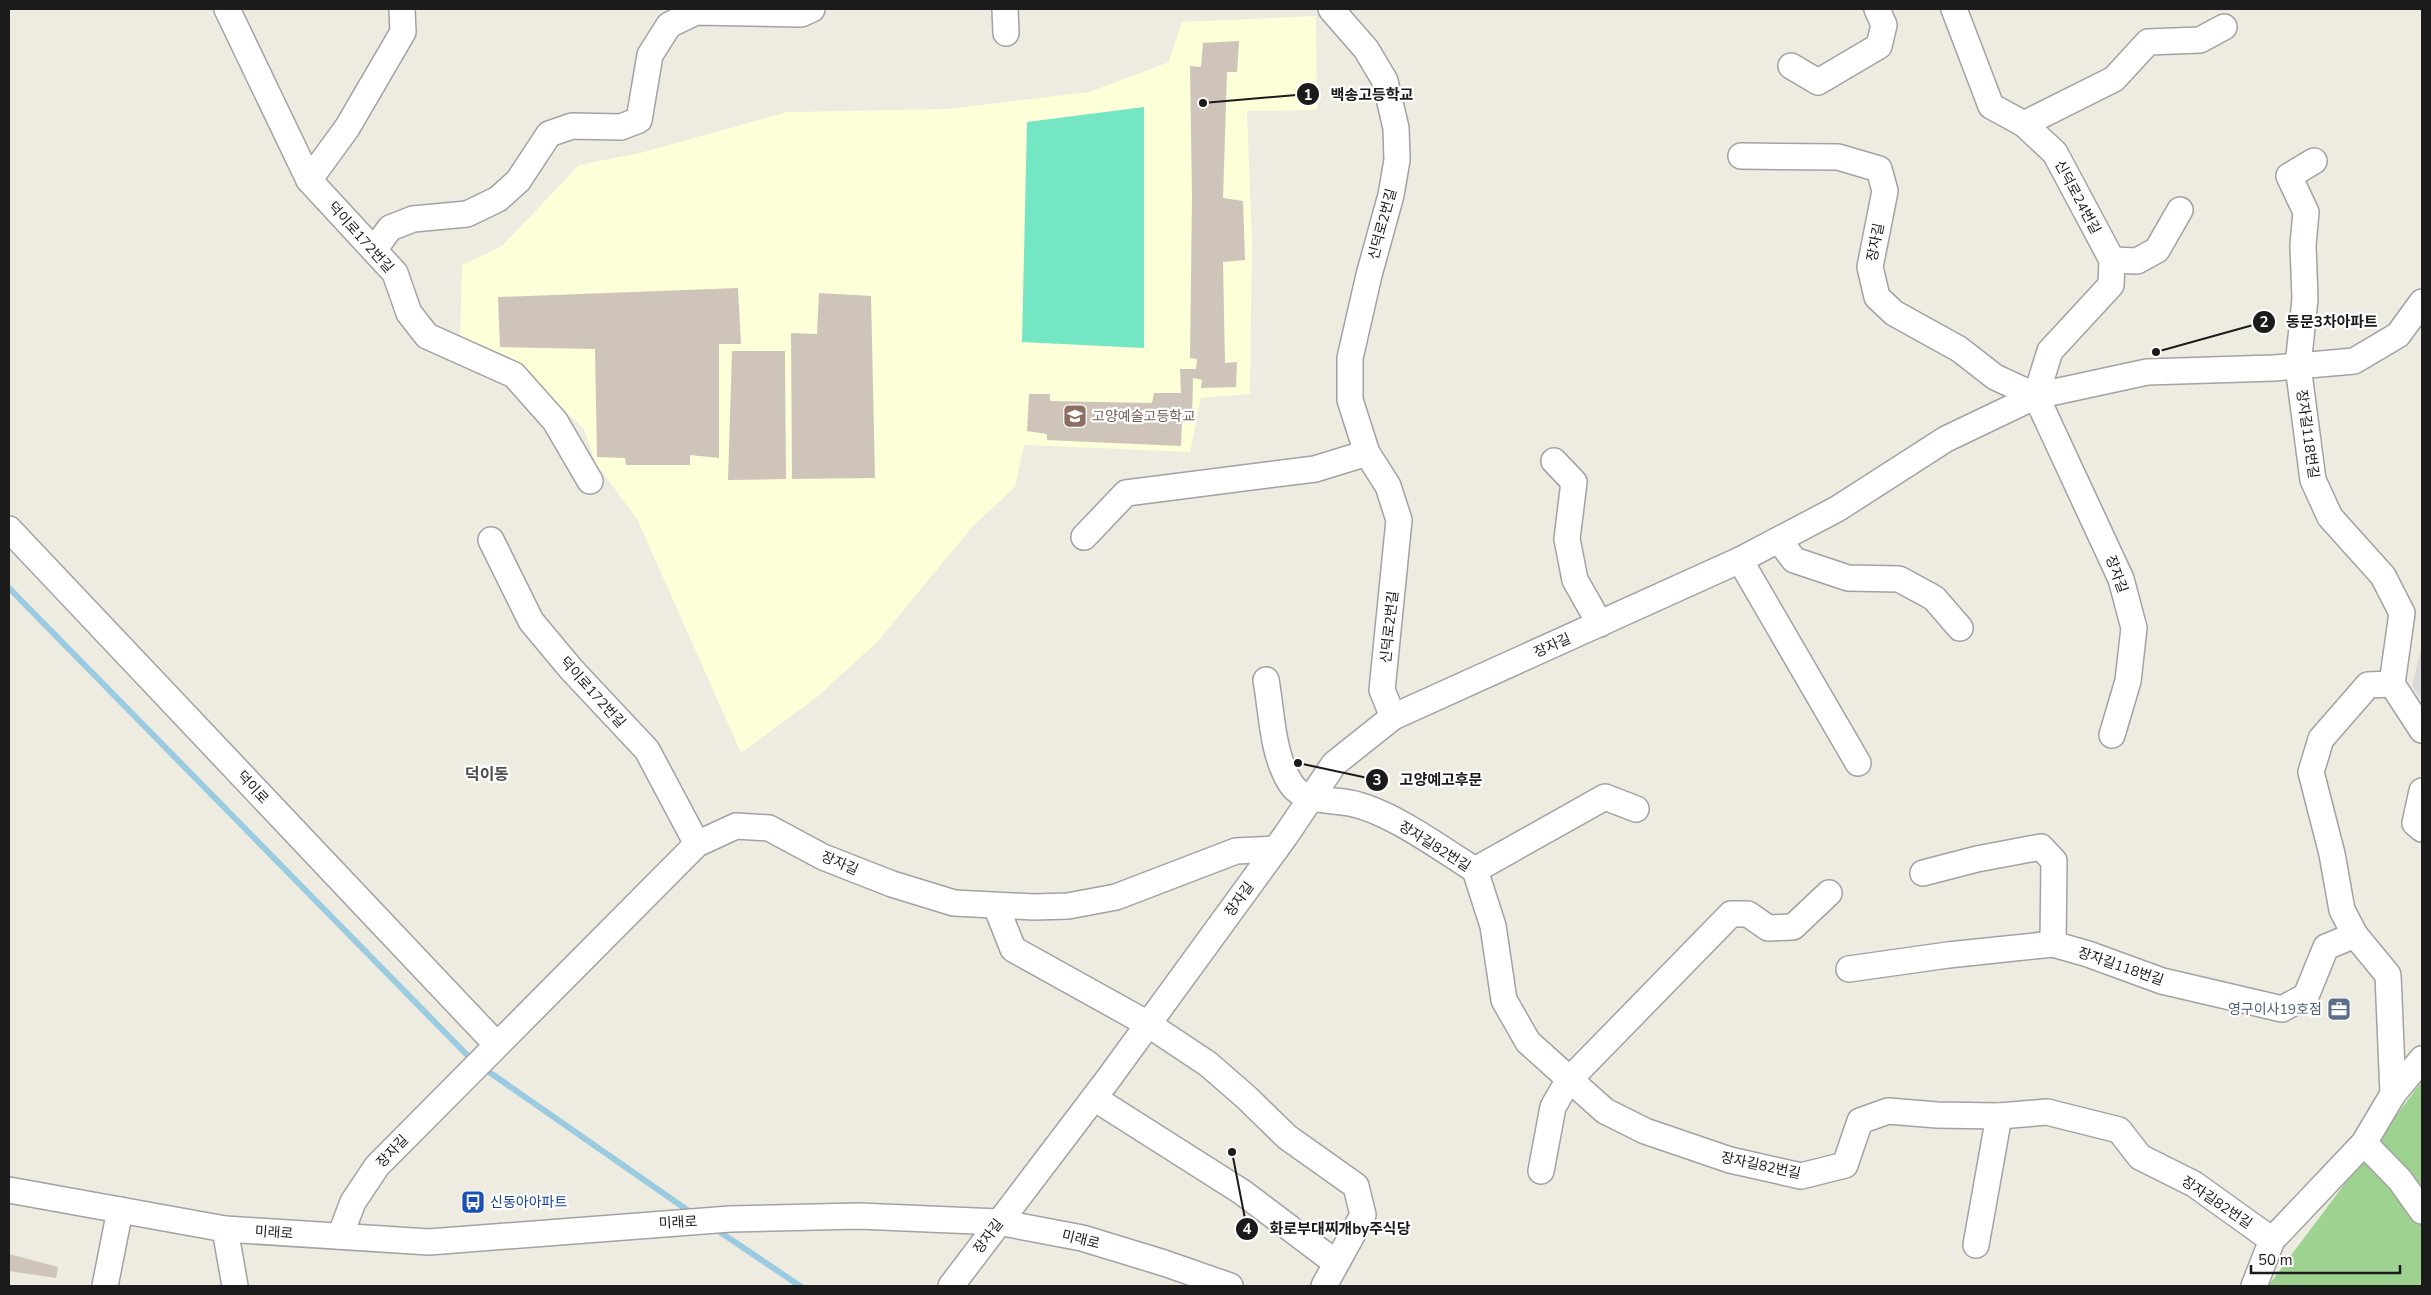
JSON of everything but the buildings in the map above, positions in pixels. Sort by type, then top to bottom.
[{"type":"street","name":"덕이로172번길","points":[[227,9],[308,180],[395,273],[409,313],[427,336],[514,375],[556,421],[590,481]]},
{"type":"street","points":[[308,180],[348,128],[403,32],[402,9]]},
{"type":"street","points":[[374,250],[390,228],[413,219],[467,214],[498,199],[518,180],[549,134],[572,126],[621,127],[639,120],[650,55],[669,25],[696,12],[801,14],[812,9]]},
{"type":"street","name":"신덕로2번길","points":[[1331,9],[1366,49],[1385,81],[1396,128],[1397,160],[1391,195],[1368,275],[1350,358],[1350,400],[1367,453],[1388,486],[1399,520],[1382,690],[1393,717]]},
{"type":"street","points":[[1791,66],[1818,82],[1880,46],[1884,25],[1877,9]]},
{"type":"street","name":"신덕로24번길","points":[[1954,9],[1992,106],[2024,124],[2055,153],[2112,260]]},
{"type":"street","points":[[2024,124],[2114,80],[2148,42],[2200,40],[2224,27]]},
{"type":"street","name":"장자길","points":[[1742,156],[1838,156],[1880,169],[1885,192],[1870,267],[1877,297],[1894,313],[1959,349],[1995,377],[2036,396],[2121,579],[2134,628],[2128,681],[2112,735]]},
{"type":"street","points":[[2298,366],[2305,300],[2303,245],[2306,212],[2289,176],[2314,162]]},
{"type":"street","points":[[2036,396],[2050,351],[2111,285],[2112,260],[2137,261],[2157,250],[2180,210]]},
{"type":"street","name":"장자길","points":[[951,1286],[1094,1098],[1312,799],[1334,764],[1393,717],[1740,560],[1837,509],[1946,439],[2036,396],[2147,372],[2298,366],[2354,361],[2398,335],[2422,302]]},
{"type":"street","name":"장자길118번길","points":[[2298,366],[2312,480],[2330,517],[2384,576],[2402,612],[2392,684]]},
{"type":"street","points":[[1084,537],[1126,494],[1315,469],[1367,453]]},
{"type":"street","points":[[1554,461],[1574,482],[1567,539],[1576,580],[1600,624]]},
{"type":"street","name":"덕이로","points":[[9,529],[492,1050]]},
{"type":"street","name":"덕이로172번길","points":[[491,540],[531,621],[571,669],[647,750],[697,844]]},
{"type":"street","points":[[1779,540],[1794,560],[1848,578],[1899,579],[1934,598],[1960,628]]},
{"type":"street","points":[[1740,560],[1858,763]]},
{"type":"street","points":[[1266,680],[1279,759],[1292,785],[1312,799]]},
{"type":"street","points":[[2393,1094],[2388,975],[2355,935],[2342,910],[2330,846],[2311,772],[2321,739],[2368,684],[2392,684],[2422,730]]},
{"type":"street","points":[[2422,791],[2415,823],[2422,829]]},
{"type":"street","points":[[1475,870],[1605,797],[1636,809]]},
{"type":"street","name":"장자길82번길","points":[[1312,799],[1352,803],[1390,818],[1475,870],[1493,926],[1504,1000],[1528,1042],[1568,1081],[1605,1112],[1645,1131],[1730,1160],[1801,1176],[1845,1165],[1860,1122],[1888,1110],[1937,1115],[1999,1116],[2047,1112],[2119,1130],[2140,1157],[2194,1184],[2272,1240]]},
{"type":"street","name":"장자길","points":[[340,1236],[354,1202],[377,1166],[697,844],[736,826],[769,828],[823,857],[892,884],[954,903],[996,906],[1068,906],[1116,897],[1236,851],[1276,849]]},
{"type":"street","points":[[1923,873],[1977,859],[2041,847],[2054,861],[2052,944]]},
{"type":"street","points":[[1541,1171],[1553,1107],[1568,1081],[1730,914],[1748,914],[1768,928],[1793,927],[1828,893]]},
{"type":"street","points":[[996,906],[1013,949],[1148,1024],[1208,1064],[1246,1097],[1287,1137],[1356,1186],[1363,1215],[1324,1286]]},
{"type":"street","name":"장자길118번길","points":[[1849,969],[1948,955],[2052,944],[2088,954],[2162,981],[2282,1009],[2306,996],[2326,947],[2355,935]]},
{"type":"street","points":[[2254,1286],[2272,1240],[2364,1143],[2393,1094],[2422,1059]]},
{"type":"street","points":[[1094,1098],[1242,1192],[1336,1263]]},
{"type":"street","points":[[1976,1245],[1999,1116]]},
{"type":"street","points":[[2364,1143],[2400,1180],[2422,1211]]},
{"type":"street","name":"미래로","points":[[9,1190],[225,1229],[429,1242],[730,1219],[859,1216],[998,1222],[1082,1238],[1164,1263],[1230,1286]]},
{"type":"street","points":[[105,1286],[120,1210]]},
{"type":"street","points":[[225,1229],[235,1286]]},
{"type":"shaded area","points":[[1316,16],[1317,110],[1247,111],[1252,242],[1250,394],[1201,398],[1190,452],[1024,445],[1015,487],[973,526],[878,641],[817,697],[741,753],[637,519],[595,462],[584,429],[516,366],[460,340],[462,265],[502,246],[579,165],[640,153],[787,112],[948,109],[1089,92],[1169,62],[1182,22]]},
{"type":"shaded area","points":[[2422,646],[2422,700],[2412,686]]},
{"type":"green space","points":[[1144,107],[1144,348],[1022,342],[1027,122]]},
{"type":"green space","points":[[2422,1081],[2422,1286],[2268,1286]]},
{"type":"waterway","points":[[9,588],[473,1061]]},
{"type":"waterway","points":[[482,1067],[693,1214]]},
{"type":"waterway","points":[[714,1228],[800,1286]]},
{"type":"place","name":"백송고등학교","points":[[1203,103]]},
{"type":"place","name":"동문3차아파트","points":[[2156,352]]},
{"type":"place","name":"고양예술고등학교","points":[[1075,416]]},
{"type":"place","name":"고양예고후문","points":[[1298,763]]},
{"type":"place","name":"영구이사19호점","points":[[2339,1009]]},
{"type":"place","name":"화로부대찌개by주식당","points":[[1232,1152]]},
{"type":"place","name":"신동아아파트","points":[[473,1202]]},
{"type":"district","name":"덕이동","points":[[487,774]]}]
